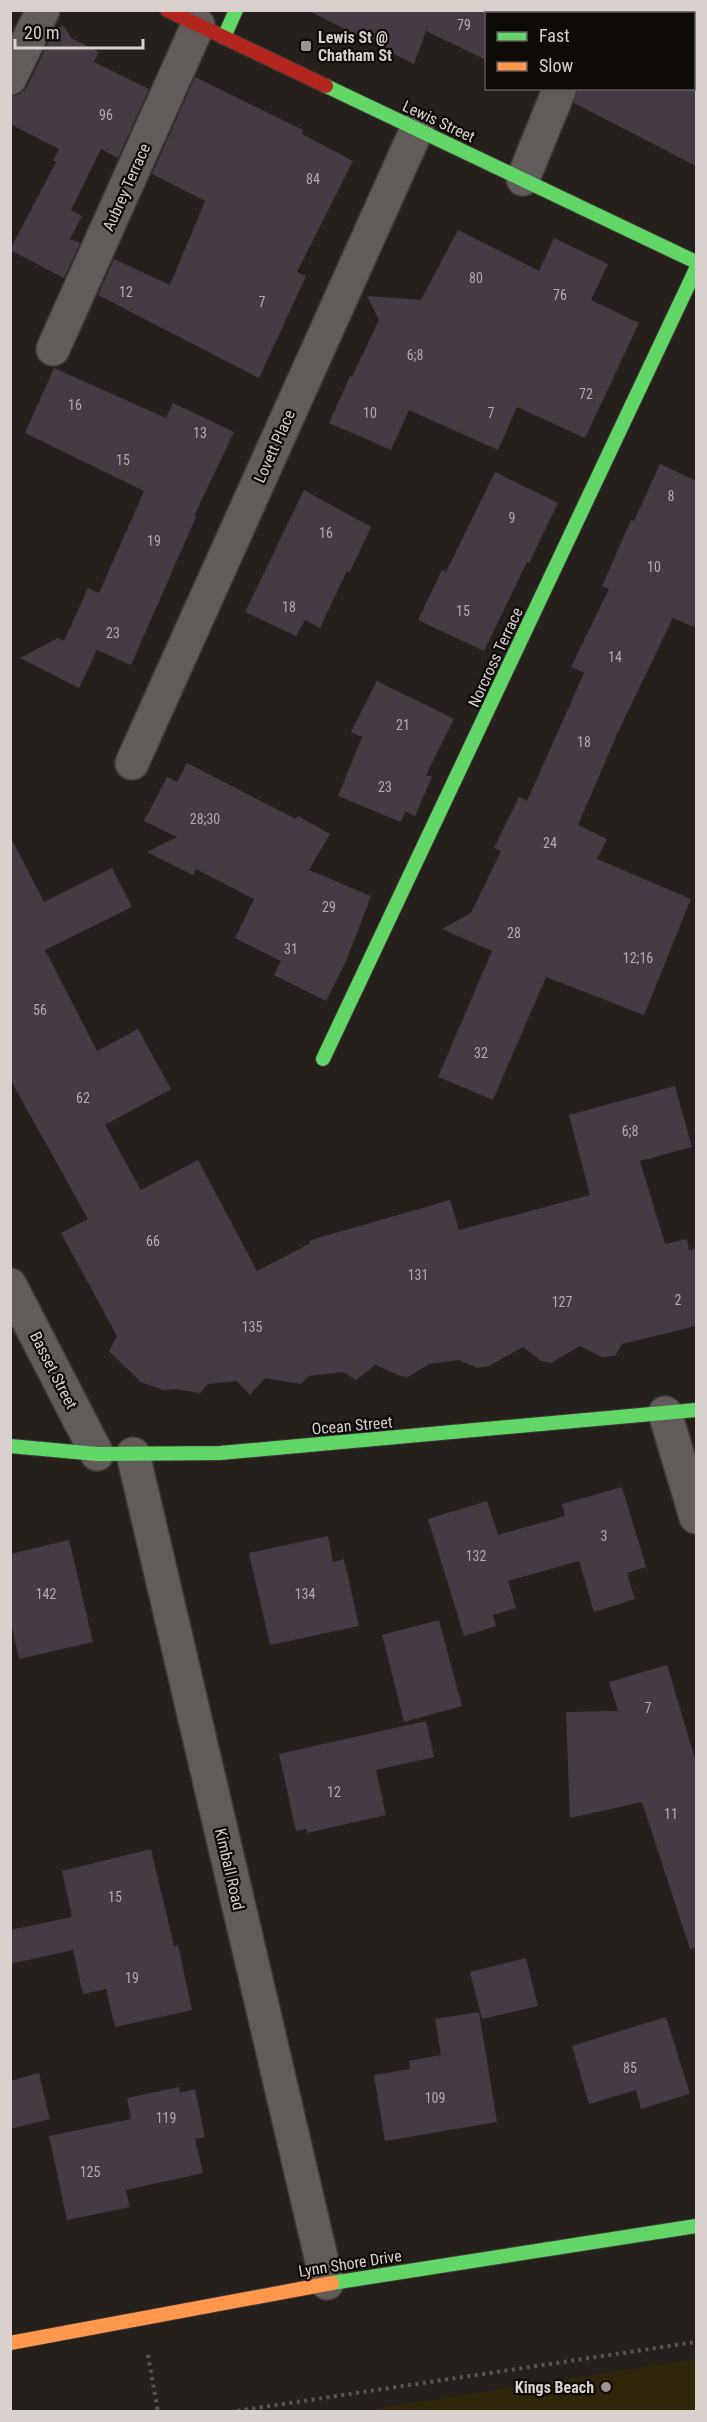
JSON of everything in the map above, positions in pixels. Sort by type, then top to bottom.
[{"type":"main road","name":"Lewis Street","points":[[167,10],[696,262]]},
{"type":"main road","points":[[211,31],[236,10]]},
{"type":"main road","name":"Norcross Terrace","points":[[323,1059],[696,269]]},
{"type":"main road","name":"Ocean Street","points":[[10,1446],[97,1454],[220,1453],[681,1412]]},
{"type":"main road","name":"Lynn Shore Drive","points":[[10,2343],[141,2316],[327,2283],[696,2226]]},
{"type":"street","points":[[10,78],[43,10]]},
{"type":"street","name":"Aubrey Terrace","points":[[53,349],[211,31]]},
{"type":"street","points":[[523,179],[559,90]]},
{"type":"street","name":"Lovett Place","points":[[132,763],[417,129]]},
{"type":"street","name":"Basset Street","points":[[10,1285],[97,1454]]},
{"type":"street","points":[[681,1412],[696,1517]]},
{"type":"street","name":"Kimball Road","points":[[133,1454],[327,2283]]},
{"type":"path","points":[[141,2316],[158,2412]]},
{"type":"path","points":[[230,2412],[696,2342]]},
{"type":"sand","name":"Kings Beach","points":[[696,2359],[696,2411],[361,2411]]},
{"type":"building","points":[[307,10],[486,10],[485,60],[426,31],[414,64]]},
{"type":"building","points":[[64,26],[71,38],[99,52],[94,62],[149,89],[118,158],[101,149],[71,210],[82,216],[70,239],[80,243],[64,278],[10,250],[56,162],[53,161],[59,149],[10,124],[10,97],[20,94],[27,87],[55,28]]},
{"type":"building","points":[[195,77],[303,130],[302,134],[353,161],[297,272],[306,276],[259,378],[98,295],[114,259],[170,285],[205,201],[152,174]]},
{"type":"building","points":[[696,88],[696,166],[574,103],[577,90],[695,90]]},
{"type":"building","points":[[458,230],[539,271],[554,238],[608,264],[591,300],[639,323],[585,438],[517,407],[498,450],[409,410],[391,450],[329,423],[379,320],[367,296],[421,300]]},
{"type":"building","points":[[54,368],[166,418],[173,403],[234,432],[194,516],[196,517],[131,665],[97,650],[79,688],[20,658],[58,638],[64,641],[88,588],[99,593],[144,491],[25,433]]},
{"type":"building","points":[[660,464],[696,481],[696,628],[673,618],[618,732],[578,825],[607,839],[597,859],[691,899],[644,1015],[546,977],[493,1100],[438,1077],[492,951],[442,929],[471,913],[501,851],[494,848],[519,797],[527,801],[584,673],[571,667],[609,589],[602,586],[631,520],[634,521]]},
{"type":"building","points":[[495,472],[558,503],[484,651],[418,620],[442,570],[446,572]]},
{"type":"building","points":[[304,490],[371,527],[320,628],[305,620],[296,636],[245,612]]},
{"type":"building","points":[[377,681],[454,719],[426,775],[432,777],[415,816],[405,811],[401,822],[338,796],[362,737],[351,732]]},
{"type":"building","points":[[187,763],[296,819],[298,816],[330,834],[309,870],[371,896],[347,959],[326,1001],[274,975],[281,961],[235,938],[254,899],[196,869],[193,875],[147,852],[177,837],[144,821],[167,777],[177,782]]},
{"type":"building","points":[[10,836],[44,902],[112,868],[132,907],[45,950],[97,1051],[138,1029],[171,1089],[105,1125],[141,1190],[198,1160],[257,1271],[309,1244],[311,1240],[450,1200],[459,1230],[590,1195],[569,1115],[675,1086],[692,1147],[640,1161],[665,1244],[687,1239],[689,1250],[696,1248],[696,1326],[622,1344],[615,1356],[602,1357],[580,1346],[551,1363],[541,1361],[523,1347],[489,1366],[477,1368],[459,1360],[429,1364],[408,1377],[375,1365],[356,1380],[343,1372],[309,1376],[301,1384],[265,1378],[250,1395],[237,1381],[208,1384],[200,1393],[176,1389],[163,1390],[141,1382],[109,1351],[117,1336],[61,1233],[88,1219],[10,1079]]},
{"type":"building","points":[[622,1487],[646,1567],[627,1573],[635,1599],[594,1612],[579,1561],[508,1581],[516,1608],[493,1615],[496,1626],[464,1636],[428,1519],[487,1501],[498,1535],[565,1516],[562,1504]]},
{"type":"building","points":[[328,1536],[333,1562],[344,1559],[359,1626],[270,1645],[249,1553]]},
{"type":"building","points":[[69,1540],[93,1642],[19,1659],[10,1618],[10,1554]]},
{"type":"building","points":[[439,1620],[462,1706],[404,1722],[382,1635]]},
{"type":"building","points":[[667,1665],[696,1762],[696,1948],[690,1949],[642,1802],[570,1818],[566,1712],[618,1711],[609,1682]]},
{"type":"building","points":[[426,1721],[434,1757],[376,1770],[386,1815],[307,1833],[306,1829],[296,1831],[279,1754]]},
{"type":"building","points":[[151,1849],[174,1946],[178,1945],[192,2010],[115,2027],[106,1989],[83,1994],[73,1950],[10,1964],[10,1930],[72,1917],[62,1871]]},
{"type":"building","points":[[526,1958],[538,2006],[482,2019],[470,1972]]},
{"type":"building","points":[[479,2012],[497,2122],[385,2141],[374,2075],[410,2069],[409,2061],[441,2055],[435,2019]]},
{"type":"building","points":[[666,2017],[690,2094],[641,2109],[636,2090],[589,2104],[572,2046]]},
{"type":"building","points":[[39,2073],[50,2119],[10,2129],[10,2081]]},
{"type":"building","points":[[179,2087],[180,2093],[195,2089],[205,2137],[195,2139],[203,2173],[126,2190],[130,2207],[67,2220],[49,2136],[131,2119],[127,2098]]},
{"type":"traffic: fast","points":[[224,37],[236,10]]},
{"type":"traffic: fast","points":[[326,86],[696,262]]},
{"type":"traffic: fast","points":[[323,1059],[696,269]]},
{"type":"traffic: fast","points":[[10,1446],[97,1454],[220,1453],[696,1410]]},
{"type":"traffic: fast","points":[[332,2283],[696,2226]]},
{"type":"traffic: slow","points":[[10,2343],[332,2283]]},
{"type":"traffic: jam","points":[[167,10],[326,86]]},
{"type":"place","name":"Lewis St @ Chatham St","points":[[306,46]]},
{"type":"place","name":"Kings Beach","points":[[606,2387]]}]
